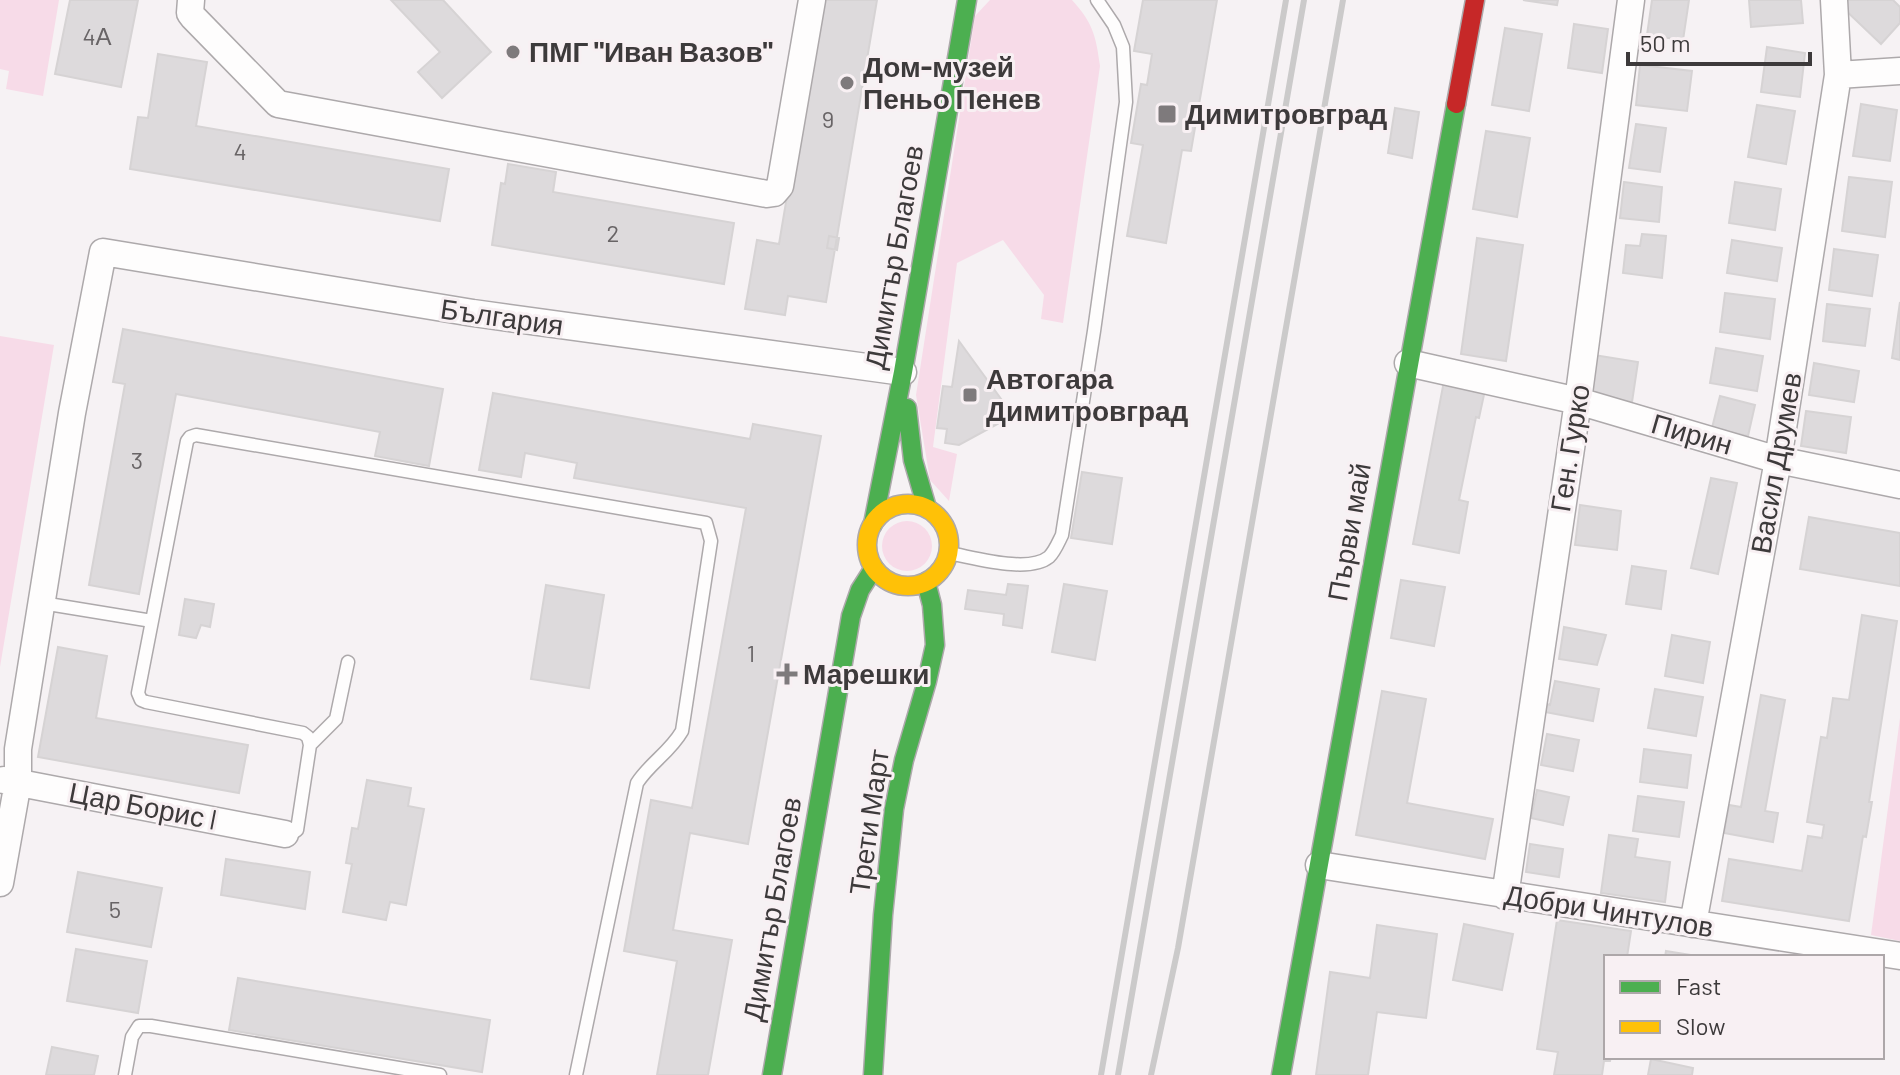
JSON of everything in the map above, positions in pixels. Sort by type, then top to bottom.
[{"type":"street","points":[[190,3],[193,17],[278,104],[767,194],[774,193],[780,186],[812,0]]},
{"type":"street","name":"Първи май","points":[[1281,1075],[1475,0]]},
{"type":"street","name":"Ген. Гурко","points":[[1505,896],[1578,401],[1631,0]]},
{"type":"street","name":"Васил Друмев","points":[[1693,924],[1778,460],[1838,75],[1834,0]]},
{"type":"street","name":"Димитър Благоев","points":[[873,524],[903,372],[965,7]]},
{"type":"street","points":[[1838,75],[1900,71]]},
{"type":"street","name":"България","points":[[42,603],[72,413],[103,252],[473,313],[903,372]]},
{"type":"street","name":"Пирин","points":[[1408,363],[1578,401],[1778,460],[1900,485]]},
{"type":"street","points":[[903,372],[913,460],[927,508]]},
{"type":"street","points":[[912,504],[927,508],[939,517],[947,530],[948,553],[943,567],[926,582],[915,586],[886,580],[874,568],[867,546],[873,524],[887,509],[912,504]]},
{"type":"street","name":"Димитър Благоев","points":[[772,1075],[851,616],[860,590],[874,568]]},
{"type":"street","name":"Трети Март","points":[[873,1075],[885,883],[892,822],[906,752],[934,659],[936,625],[926,582]]},
{"type":"street","points":[[0,883],[9,780],[18,749],[42,603]]},
{"type":"street","name":"Цар Борис I","points":[[9,780],[285,834]]},
{"type":"street","name":"Добри Чинтулов","points":[[1319,865],[1900,956]]},
{"type":"lane","points":[[965,7],[977,0]]},
{"type":"lane","points":[[948,553],[1001,563],[1035,564],[1047,559],[1062,535],[1126,102],[1123,47],[1114,25],[1097,0]]},
{"type":"lane","points":[[285,834],[297,830],[310,745],[308,737],[303,733],[141,700],[138,693],[190,437],[196,435],[706,523],[711,541],[682,731],[673,746],[647,768],[637,783],[576,1075]]},
{"type":"lane","points":[[42,603],[152,621]]},
{"type":"lane","points":[[310,745],[336,719],[348,662]]},
{"type":"lane","points":[[125,1075],[132,1037],[139,1026],[440,1075]]},
{"type":"shaded area","points":[[0,0],[59,0],[43,96],[6,89],[9,71],[0,69]]},
{"type":"shaded area","points":[[990,0],[1072,0],[1092,30],[1100,66],[1063,323],[1041,319],[1044,295],[1003,240],[957,263],[933,447],[957,454],[949,501],[930,480],[916,395],[975,16]]},
{"type":"shaded area","points":[[0,336],[54,345],[0,667]]},
{"type":"shaded area","points":[[907,521],[924,529],[932,546],[924,563],[907,571],[890,563],[882,546],[890,529]]},
{"type":"shaded area","points":[[1900,718],[1900,941],[1871,935]]},
{"type":"building","points":[[70,0],[138,0],[121,87],[55,74]]},
{"type":"building","points":[[391,0],[443,0],[491,52],[442,98],[418,72],[440,52]]},
{"type":"building","points":[[820,0],[877,0],[826,302],[788,296],[785,315],[745,309],[757,240],[779,244]]},
{"type":"building","name":"Димитровград","points":[[1143,0],[1217,0],[1191,151],[1182,150],[1166,243],[1127,236],[1143,145],[1131,143],[1141,84],[1147,85],[1152,54],[1134,51]]},
{"type":"building","points":[[1523,0],[1558,0],[1557,5]]},
{"type":"building","points":[[1652,0],[1689,0],[1683,40],[1647,35]]},
{"type":"building","points":[[1749,0],[1801,0],[1803,23],[1751,27]]},
{"type":"building","points":[[1845,0],[1893,0],[1900,7],[1900,23],[1881,44],[1840,5]]},
{"type":"building","points":[[1574,24],[1608,29],[1602,73],[1568,68]]},
{"type":"building","points":[[1505,28],[1542,34],[1529,111],[1492,105]]},
{"type":"building","points":[[1767,47],[1805,53],[1800,97],[1761,92]]},
{"type":"building","points":[[158,54],[207,62],[196,126],[449,169],[440,221],[130,169],[138,117],[148,118]]},
{"type":"building","points":[[1640,65],[1692,71],[1687,111],[1636,105]]},
{"type":"building","points":[[1861,104],[1897,110],[1890,161],[1853,156]]},
{"type":"building","points":[[1757,105],[1795,111],[1786,164],[1748,157]]},
{"type":"building","points":[[1395,108],[1419,112],[1412,158],[1388,153]]},
{"type":"building","points":[[1636,124],[1666,128],[1660,172],[1629,168]]},
{"type":"building","points":[[1486,131],[1530,138],[1517,217],[1473,209]]},
{"type":"building","points":[[508,164],[556,172],[553,192],[734,223],[724,284],[492,245],[501,183],[505,184]]},
{"type":"building","points":[[1849,177],[1892,182],[1885,237],[1842,231]]},
{"type":"building","points":[[1624,182],[1662,187],[1659,222],[1620,218]]},
{"type":"building","points":[[1735,182],[1781,189],[1775,230],[1729,223]]},
{"type":"building","points":[[1642,234],[1666,236],[1662,278],[1623,273],[1626,245],[1640,246]]},
{"type":"building","points":[[829,236],[839,238],[837,250],[827,248]]},
{"type":"building","points":[[1477,238],[1523,245],[1506,361],[1461,354]]},
{"type":"building","points":[[1732,240],[1782,248],[1777,281],[1727,273]]},
{"type":"building","points":[[1834,249],[1878,255],[1872,296],[1829,290]]},
{"type":"building","points":[[1725,293],[1775,299],[1770,339],[1720,332]]},
{"type":"building","points":[[1900,302],[1900,360],[1892,358]]},
{"type":"building","points":[[1827,304],[1870,309],[1865,346],[1823,341]]},
{"type":"building","points":[[123,329],[443,389],[429,466],[375,456],[380,432],[176,394],[139,594],[89,585],[125,384],[113,382]]},
{"type":"building","name":"Автогара Димитровград","points":[[959,341],[1004,403],[1001,422],[959,445],[945,443],[947,429],[937,428],[943,386],[952,387]]},
{"type":"building","points":[[1716,348],[1763,356],[1757,391],[1710,383]]},
{"type":"building","points":[[1594,355],[1638,362],[1632,402],[1587,394]]},
{"type":"building","points":[[1814,363],[1859,371],[1854,402],[1809,395]]},
{"type":"building","points":[[1444,381],[1485,390],[1479,418],[1476,417],[1459,500],[1468,502],[1459,553],[1413,544]]},
{"type":"building","points":[[493,393],[750,439],[753,424],[821,436],[748,844],[690,833],[673,930],[732,940],[708,1075],[657,1075],[677,961],[624,951],[651,800],[692,808],[746,508],[574,478],[577,463],[525,453],[521,477],[479,470]]},
{"type":"building","points":[[1720,396],[1755,405],[1748,436],[1712,428]]},
{"type":"building","points":[[1806,411],[1851,417],[1846,453],[1801,446]]},
{"type":"building","points":[[1082,472],[1122,478],[1112,544],[1071,538]]},
{"type":"building","points":[[1711,478],[1737,483],[1718,574],[1691,568]]},
{"type":"building","points":[[1580,505],[1621,511],[1617,550],[1575,545]]},
{"type":"building","points":[[1809,517],[1900,533],[1900,586],[1800,569]]},
{"type":"building","points":[[1632,566],[1666,571],[1661,609],[1626,604]]},
{"type":"building","points":[[1401,580],[1445,587],[1434,646],[1391,638]]},
{"type":"building","points":[[1008,584],[1028,586],[1022,628],[1003,625],[1004,614],[965,609],[968,590],[1006,595]]},
{"type":"building","points":[[1064,584],[1107,591],[1095,660],[1052,652]]},
{"type":"building","points":[[546,585],[604,595],[589,688],[531,679]]},
{"type":"building","points":[[185,599],[214,604],[210,627],[201,625],[196,638],[179,635]]},
{"type":"building","points":[[1862,615],[1897,621],[1869,802],[1872,802],[1849,921],[1722,901],[1729,859],[1802,871],[1808,836],[1822,838],[1824,825],[1807,822],[1821,737],[1827,738],[1833,698],[1849,700]]},
{"type":"building","points":[[1564,627],[1606,635],[1597,665],[1559,659]]},
{"type":"building","points":[[1672,635],[1710,642],[1703,683],[1665,676]]},
{"type":"building","points":[[58,647],[107,656],[96,718],[248,745],[239,793],[38,757]]},
{"type":"building","points":[[1555,681],[1599,689],[1593,721],[1545,712],[1547,704],[1550,705]]},
{"type":"building","points":[[1655,689],[1703,697],[1696,736],[1648,728]]},
{"type":"building","points":[[1382,691],[1426,699],[1407,803],[1493,819],[1485,859],[1356,835]]},
{"type":"building","points":[[1761,695],[1785,700],[1765,811],[1778,813],[1773,842],[1724,833],[1729,805],[1741,807]]},
{"type":"building","points":[[1547,734],[1579,740],[1573,771],[1541,765]]},
{"type":"building","points":[[1644,749],[1691,755],[1687,788],[1640,782]]},
{"type":"building","points":[[367,780],[411,788],[408,806],[424,809],[406,905],[390,902],[386,920],[343,912],[352,864],[346,863],[352,828],[358,829]]},
{"type":"building","points":[[1537,790],[1569,797],[1563,825],[1531,818]]},
{"type":"building","points":[[1638,796],[1684,802],[1679,837],[1633,831]]},
{"type":"building","points":[[1609,835],[1638,839],[1635,857],[1670,862],[1665,902],[1601,893]]},
{"type":"building","points":[[1530,844],[1563,849],[1559,877],[1526,872]]},
{"type":"building","points":[[226,859],[310,872],[305,909],[221,895]]},
{"type":"building","points":[[78,872],[162,888],[151,947],[67,932]]},
{"type":"building","points":[[1557,920],[1631,931],[1627,955],[1604,955],[1604,1059],[1610,1059],[1604,1061],[1602,1075],[1554,1075],[1558,1052],[1537,1049]]},
{"type":"building","points":[[1464,924],[1513,934],[1502,990],[1453,980]]},
{"type":"building","points":[[1377,925],[1437,934],[1426,1018],[1377,1012],[1368,1075],[1316,1075],[1330,972],[1370,978]]},
{"type":"building","points":[[76,949],[147,961],[138,1013],[67,1001]]},
{"type":"building","points":[[1666,951],[1691,955],[1665,955]]},
{"type":"building","points":[[238,978],[490,1020],[482,1072],[229,1030]]},
{"type":"building","points":[[52,1047],[98,1056],[94,1075],[46,1075]]},
{"type":"building","points":[[1651,1059],[1693,1068],[1692,1075],[1648,1075]]},
{"type":"railway","points":[[1101,1075],[1286,0]]},
{"type":"railway","points":[[1118,1075],[1304,0]]},
{"type":"railway","points":[[1151,1075],[1178,948],[1343,0]]},
{"type":"traffic: fast","points":[[873,524],[903,372],[967,0]]},
{"type":"traffic: fast","points":[[1281,1075],[1456,104]]},
{"type":"traffic: fast","points":[[907,408],[913,460],[927,508]]},
{"type":"traffic: fast","points":[[772,1075],[851,616],[860,590],[874,568]]},
{"type":"traffic: fast","points":[[873,1075],[883,915],[894,809],[935,645],[932,605],[926,582]]},
{"type":"traffic: slow","points":[[908,504],[924,507],[937,516],[946,529],[949,545],[946,561],[937,574],[924,583],[908,586],[892,583],[879,574],[870,561],[867,545],[870,529],[879,516],[892,507],[908,504]]},
{"type":"traffic: jam","points":[[1456,104],[1475,0]]},
{"type":"place","name":"ПМГ \"Иван Вазов\"","points":[[513,52]]},
{"type":"place","name":"Дом-музей Пеньо Пенев","points":[[847,83]]},
{"type":"place","name":"Димитровград","points":[[1167,114]]},
{"type":"place","name":"Автогара Димитровград","points":[[970,395]]},
{"type":"place","name":"Марешки","points":[[787,674]]}]
